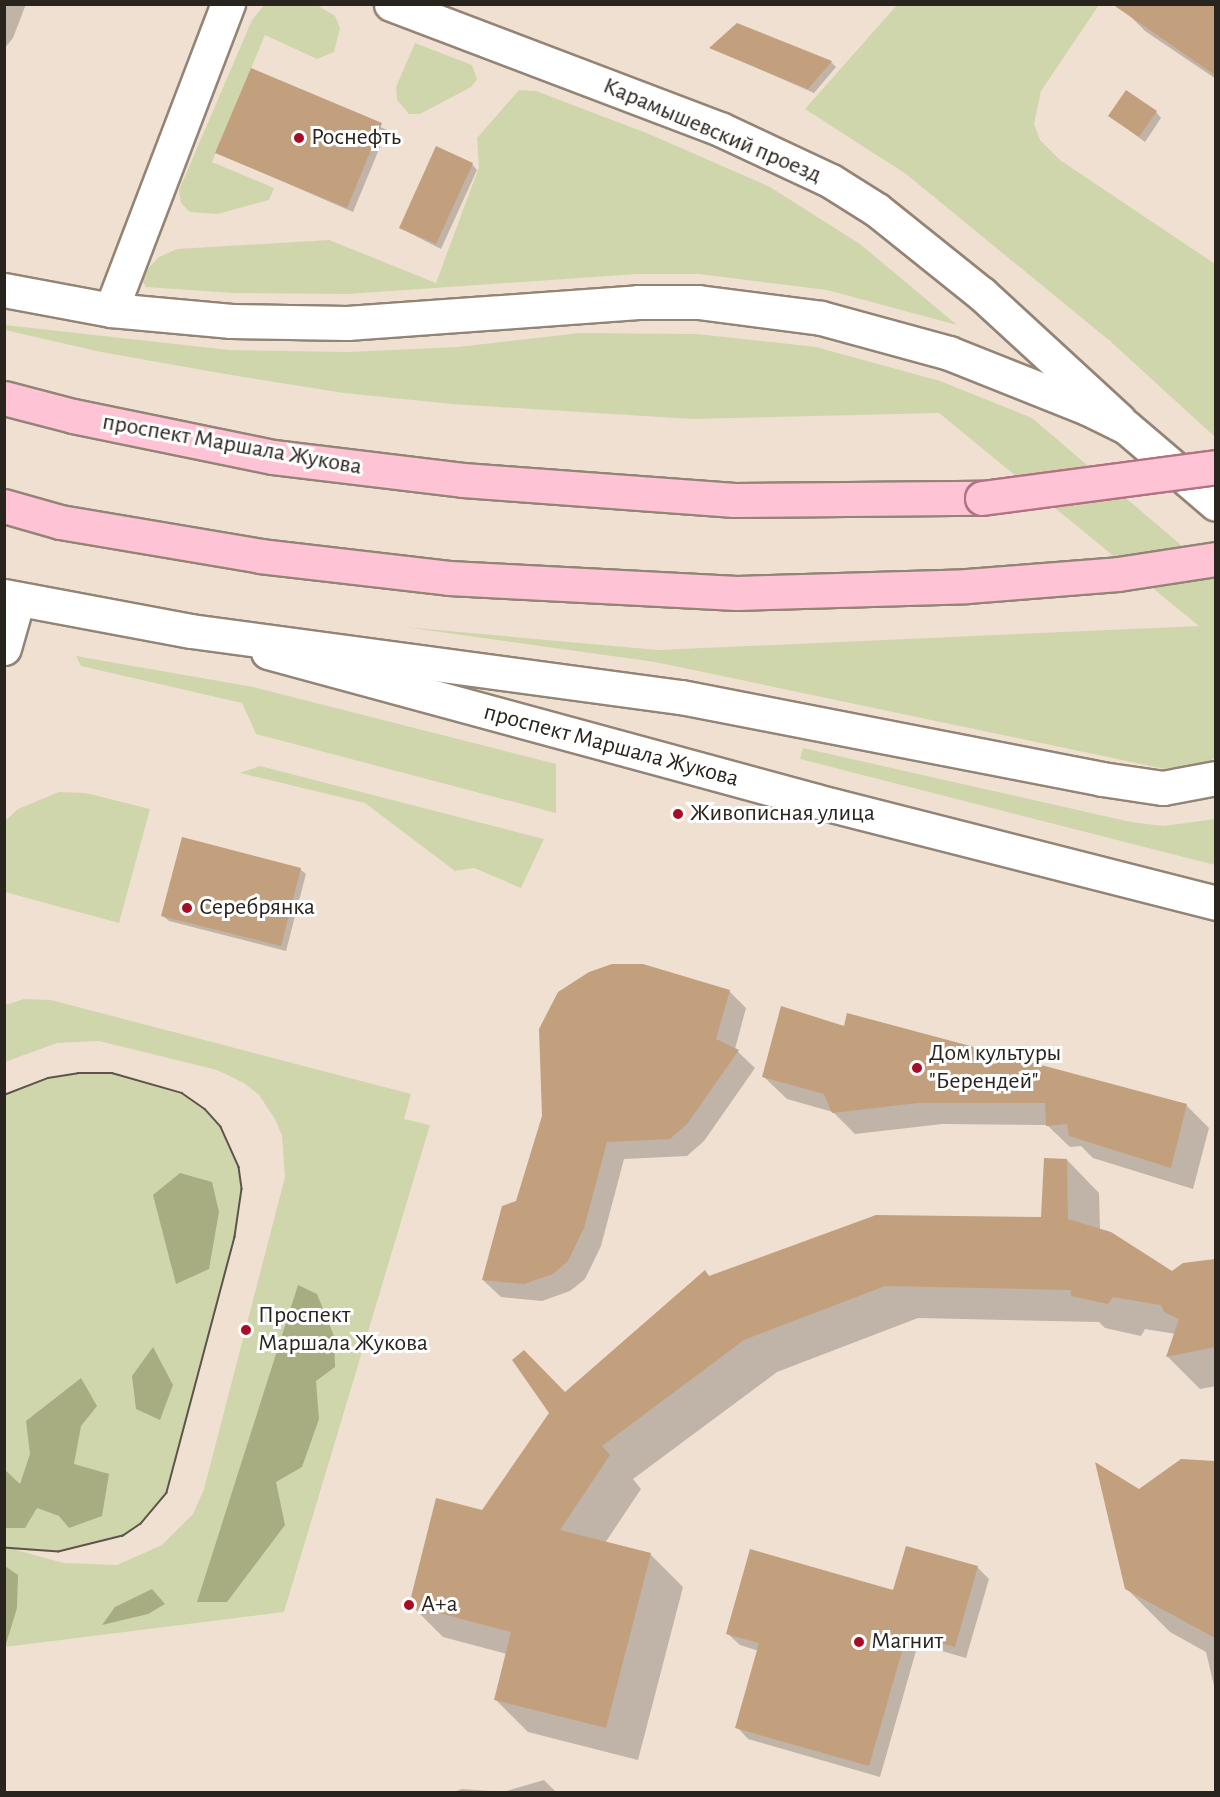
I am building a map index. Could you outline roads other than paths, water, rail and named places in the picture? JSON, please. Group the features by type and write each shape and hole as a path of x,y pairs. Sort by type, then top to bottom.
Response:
{"main road":[{"path":"111,310 228,4"},
{"name":"Карамышевский проезд","path":"391,4 781,154 877,210 982,294 1126,427 1215,504"},
{"path":"4,290 111,310 231,321 347,322 638,302 698,302 759,308 853,326 950,353 1041,387 1126,427"},
{"name":"проспект Маршала Жукова","path":"4,398 73,416 273,457 463,480 734,500 982,498 1215,467"},
{"path":"4,506 60,522 284,559 449,578 737,593 967,586 1118,574 1215,559"},
{"path":"4,648 11,598"},
{"name":"проспект Маршала Жукова","path":"11,598 191,631 665,761 1215,903"},
{"path":"191,631 681,697 1163,788 1215,778"}],"tram line":[{"path":"4,1095 48,1078 78,1073 112,1073 182,1093 205,1109 221,1127 239,1167 242,1189 235,1237 167,1493 141,1524 123,1536 59,1552 4,1548"}],"place":[{"name":"Роснефть","path":"299,138"},
{"name":"Живописная улица","path":"678,814"},
{"name":"Серебрянка","path":"187,908"},
{"name":"Дом культуры \"Берендей\"","path":"917,1068"},
{"name":"Проспект Маршала Жукова","path":"246,1330"},
{"name":"А+а","path":"409,1605"},
{"name":"Магнит","path":"859,1642"}]}
